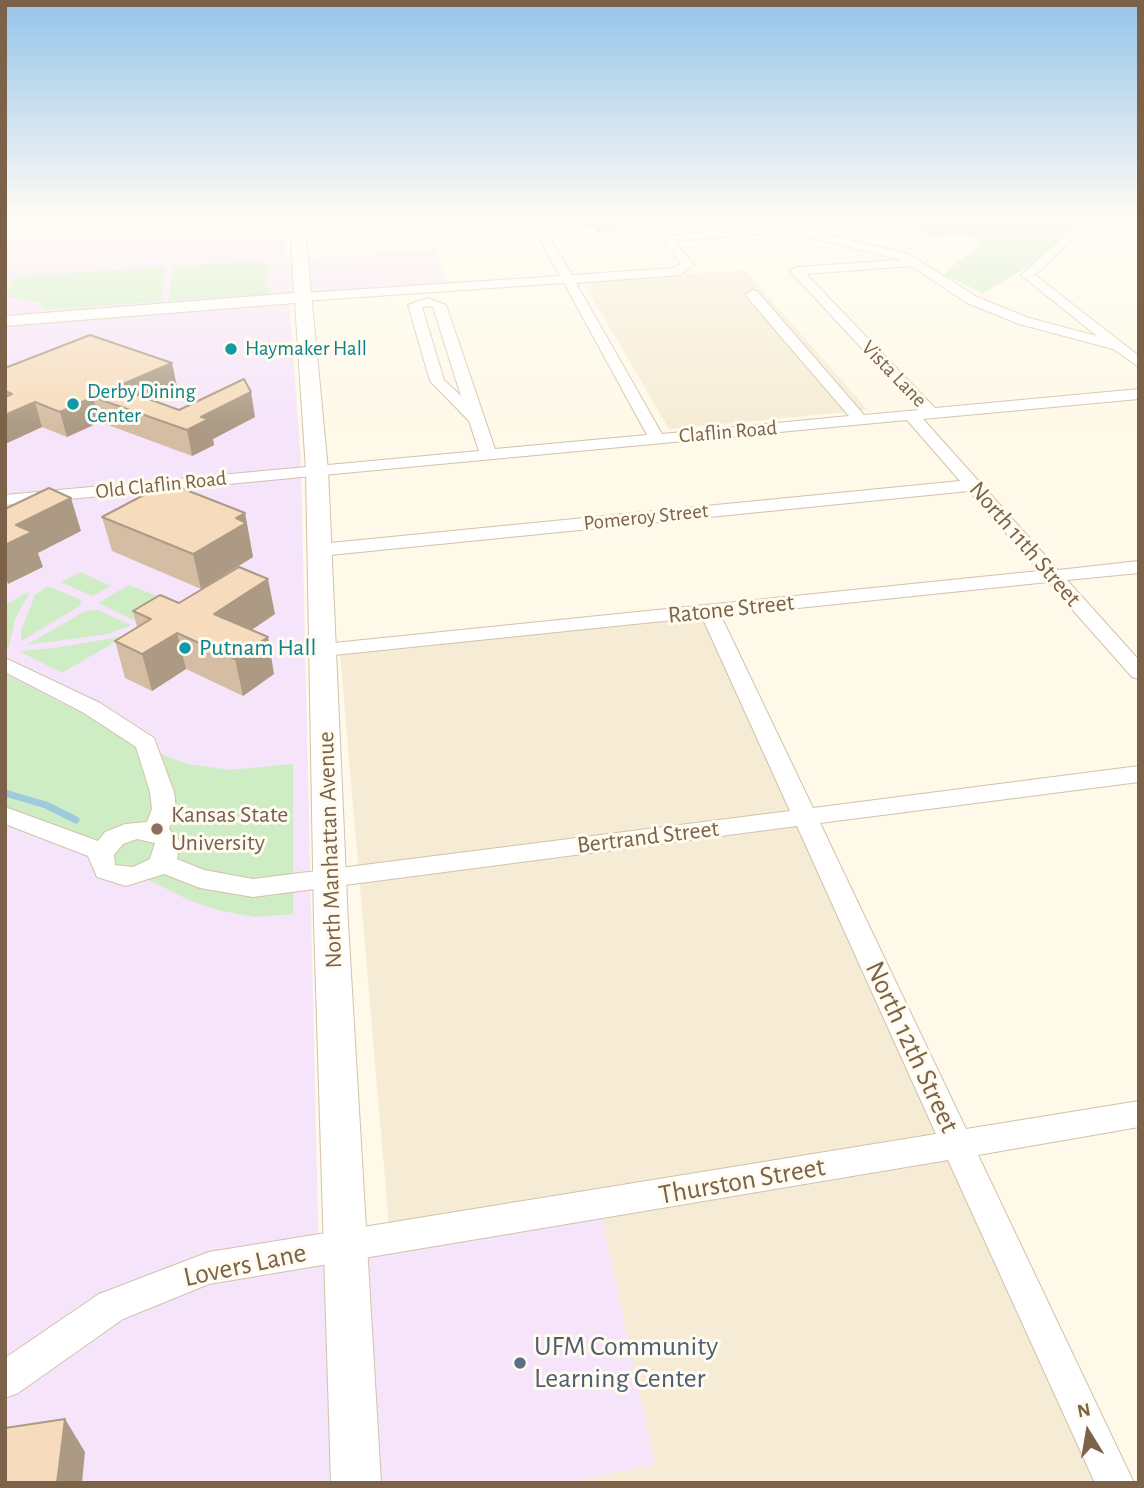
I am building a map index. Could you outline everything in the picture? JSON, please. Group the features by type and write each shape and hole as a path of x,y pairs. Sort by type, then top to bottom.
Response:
{"street":[{"name":"North Manhattan Avenue","path":"303,288 317,470 344,1246 356,1483"},
{"path":"5,321 430,288"},
{"path":"574,288 657,439"},
{"name":"Vista Lane","path":"813,288 931,413"},
{"path":"955,288 972,300 1024,321 1116,346"},
{"path":"1044,288 1139,363"},
{"path":"752,294 860,420"},
{"path":"477,420 437,381 415,305 439,305 477,420 488,454"},
{"name":"Claflin Road","path":"317,470 1139,394"},
{"name":"North 11th Street","path":"911,415 1139,673"},
{"name":"Old Claflin Road","path":"5,500 317,470"},
{"name":"Pomeroy Street","path":"320,550 973,485"},
{"name":"Ratone Street","path":"324,650 1139,567"},
{"name":"North 12th Street","path":"709,611 1115,1483"},
{"path":"5,664 92,708 146,743 162,792 163,809 156,832"},
{"name":"Bertrand Street","path":"161,862 200,879 253,888 1139,774"},
{"path":"5,815 102,852"},
{"path":"145,830 156,832 168,842 169,849 161,862 138,875 115,875 102,866 102,852 124,833 145,830"},
{"name":"Thurston Street","path":"344,1246 1139,1114"},
{"name":"Lovers Lane","path":"5,1380 111,1306 183,1276 209,1268 344,1246"}],"shaded area":[{"name":"Kansas State University","path":"5,288 387,288 289,294 301,464 319,1266 602,1218 655,1465 562,1483 5,1483"},
{"path":"587,288 761,288 868,410 669,429"},
{"path":"704,616 1096,1483 411,1483 340,653"}],"green space":[{"path":"8,288 163,288 161,301 46,310 37,302 5,296"},
{"path":"170,288 269,288 270,291 266,294 169,301"},
{"path":"973,288 991,288 983,293"},
{"path":"80,572 111,586 92,596 61,582"},
{"path":"129,585 175,603 138,622 98,603"},
{"path":"48,586 81,600 80,606 21,641 21,631 35,595"},
{"path":"30,591 15,619 9,647 5,645 5,605"},
{"path":"98,610 131,625 108,634 26,645 85,611"},
{"path":"125,636 62,673 19,651 55,648"},
{"path":"5,674 158,753 188,764 229,770 293,764 293,914 255,917 217,910 191,901 5,808"}],"building":[{"path":"90,335 172,363 116,387 179,410 244,379 251,392 201,417 209,419 187,430 93,397 60,412 35,402 5,415 5,397 12,394 5,391 5,368"},
{"path":"176,486 245,513 236,518 246,523 193,554 102,517 157,488 166,492"},
{"path":"49,488 71,498 16,525 32,532 5,545 5,509"},
{"path":"239,567 268,579 214,614 268,637 235,659 177,633 142,654 115,641 151,619 133,611 160,595 179,603"},
{"path":"65,1419 57,1483 5,1483 5,1428"}],"waterway":[{"path":"5,793 46,805 76,820"}],"place":[{"name":"Haymaker Hall","path":"231,349"},
{"name":"Derby Dining Center","path":"73,404"},
{"name":"Putnam Hall","path":"185,648"},
{"name":"Kansas State University","path":"157,829"},
{"name":"UFM Community Learning Center","path":"520,1363"}]}
